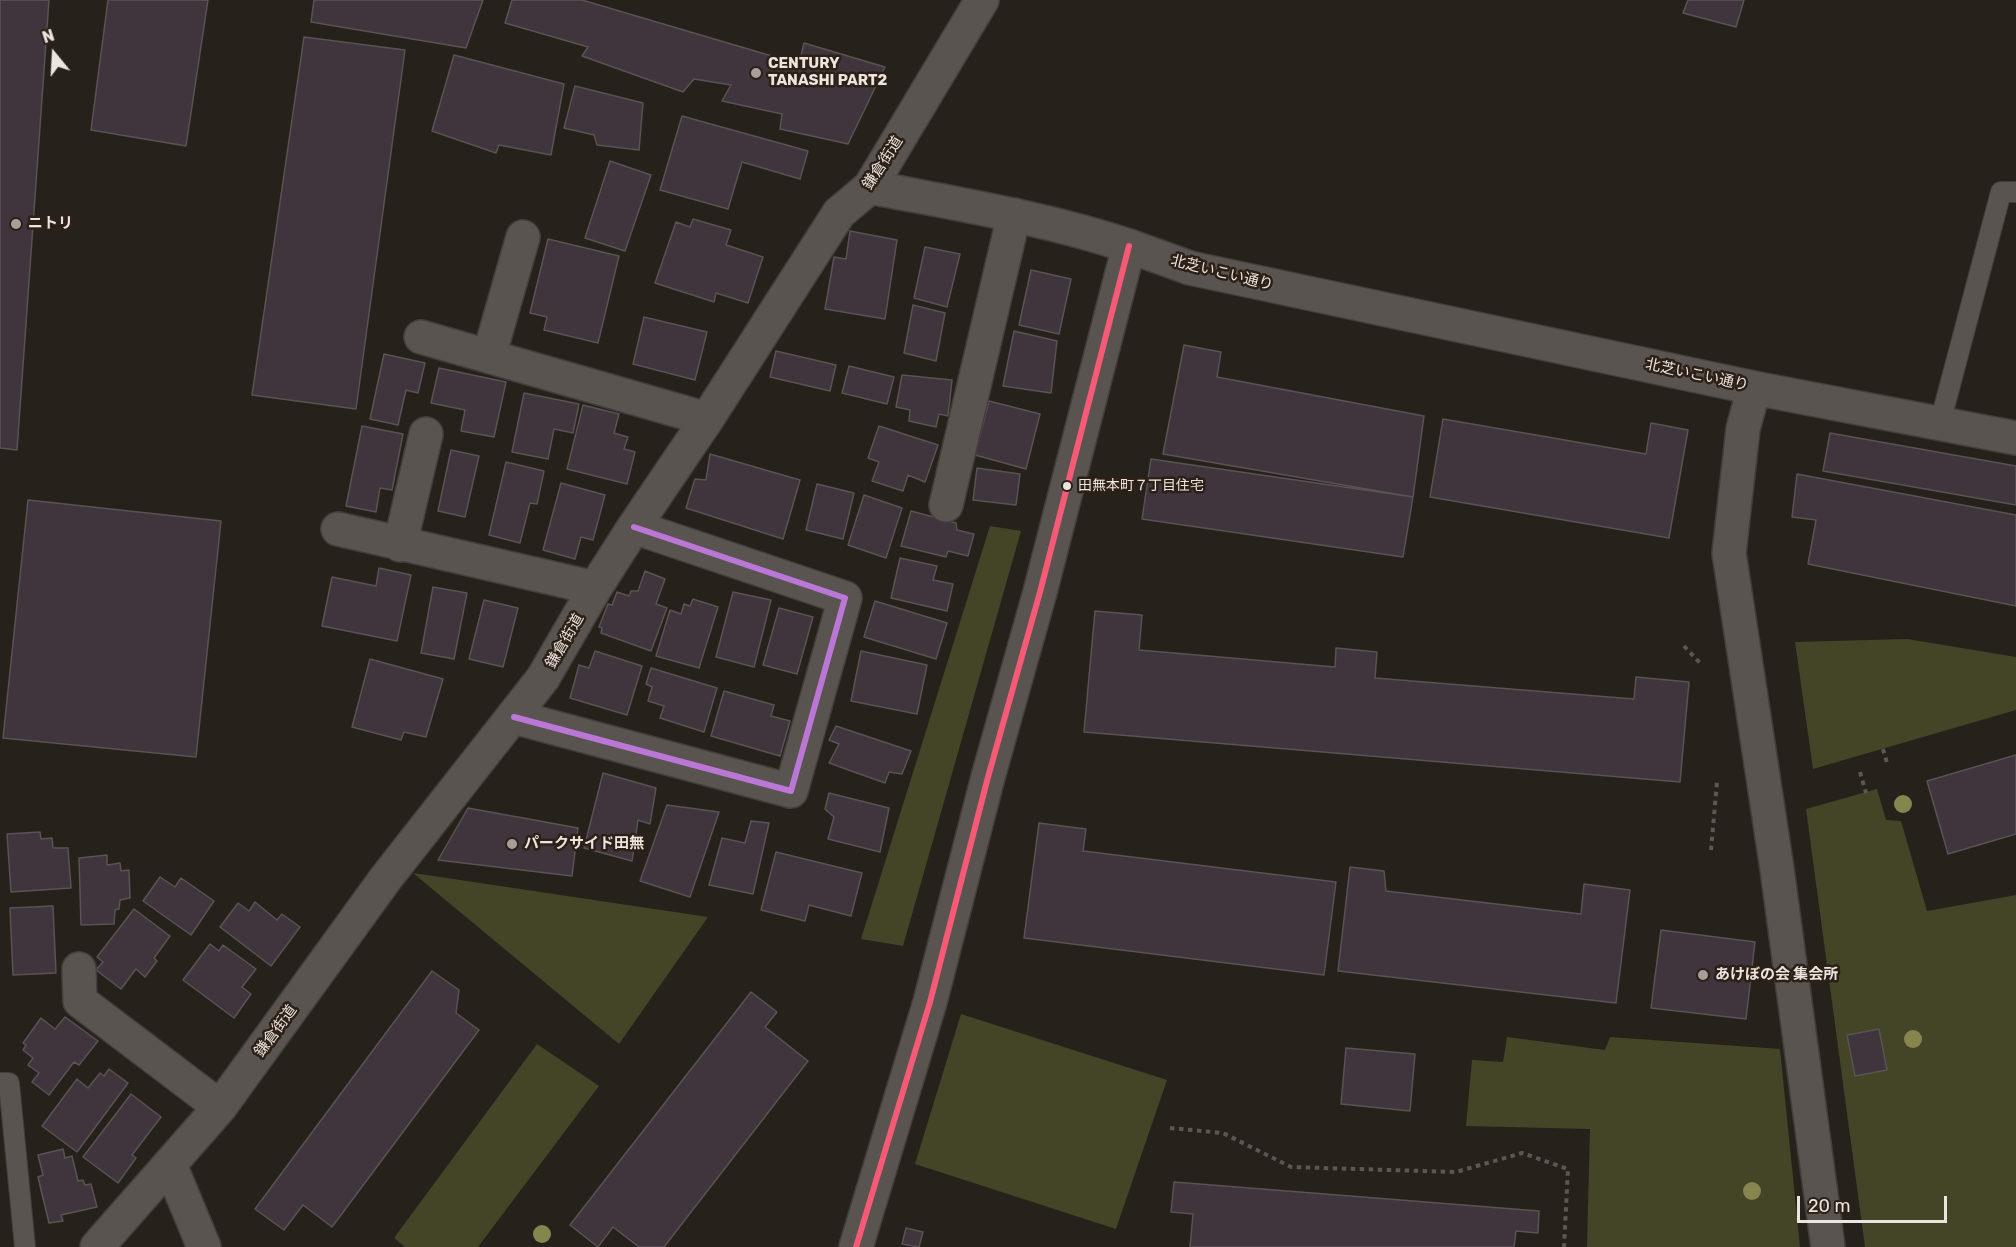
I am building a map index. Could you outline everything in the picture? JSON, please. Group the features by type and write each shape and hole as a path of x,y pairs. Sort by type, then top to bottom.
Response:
{"street":[{"name":"鎌倉街道","path":"97,1247 220,1107 387,878 543,678 634,526 707,419 839,213 870,187 982,0"},
{"name":"北芝いこい通り","path":"870,187 1014,215 1091,233 1190,268 1754,387 2016,438"},
{"path":"946,505 1014,215"},
{"path":"489,356 523,237"},
{"path":"855,1247 932,992 988,777 1046,569 1129,246"},
{"path":"421,337 707,419"},
{"path":"1754,387 1743,429 1729,553 1777,869 1828,1247"},
{"path":"400,545 426,434"},
{"path":"514,717 791,791 845,598 634,526"},
{"path":"338,529 595,588"},
{"path":"79,969 80,1001 220,1107"},
{"path":"170,1166 204,1247"}],"lane":[{"path":"1940,423 2001,192 2016,192"},
{"path":"0,1083 9,1083 25,1247"}],"path":[{"path":"1883,749 1887,763"},
{"path":"1860,772 1866,793"},
{"path":"1170,1128 1223,1133 1291,1167 1456,1172 1522,1153 1568,1169 1564,1247"}],"shaded area":[{"path":"990,526 1021,531 903,946 861,939"},
{"path":"1907,639 2016,657 2016,710 1813,769 1795,642"},
{"path":"1877,789 1886,820 1901,821 1927,911 2016,895 2016,1247 1865,1247 1806,809"},
{"path":"413,873 708,917 619,1044"},
{"path":"961,1014 1167,1080 1116,1229 915,1164"},
{"path":"1507,1037 1605,1050 1610,1037 1780,1049 1800,1247 1587,1247 1590,1129 1466,1126 1472,1060 1503,1062"},
{"path":"537,1044 599,1086 478,1247 405,1247 394,1238"}],"building":[{"name":"ニトリ","path":"0,0 49,0 17,450 0,448"},
{"path":"108,0 208,0 186,146 91,130"},
{"path":"314,0 483,0 466,48 311,22"},
{"name":"CENTURY TANASHI PART2","path":"512,0 582,0 799,64 804,43 885,67 848,144 780,129 782,114 722,101 731,85 694,79 683,92 582,56 588,47 505,23"},
{"path":"1688,0 1744,0 1736,27 1683,13"},
{"path":"304,37 405,50 356,409 252,395"},
{"path":"454,55 564,84 551,155 499,145 496,153 432,131"},
{"path":"575,86 643,103 639,150 597,145 594,135 564,128"},
{"path":"682,116 808,151 800,179 742,162 728,209 660,190"},
{"path":"610,161 651,175 625,251 585,238"},
{"path":"693,219 731,230 726,245 763,257 748,303 716,293 714,302 655,283 676,222 690,227"},
{"path":"850,231 897,240 885,319 825,309 834,257 846,259"},
{"path":"548,239 619,256 598,343 544,330 547,317 530,313"},
{"path":"925,247 960,254 947,307 914,298"},
{"path":"1031,270 1071,279 1059,334 1019,325"},
{"path":"913,305 945,313 936,361 904,353"},
{"path":"644,317 707,332 695,380 633,364"},
{"path":"1014,331 1057,341 1051,393 1003,386"},
{"path":"1184,345 1221,352 1217,377 1424,416 1413,497 1163,454"},
{"path":"776,351 836,365 830,391 770,377"},
{"path":"384,354 425,363 418,393 406,390 398,425 370,419"},
{"path":"849,366 894,377 887,404 842,393"},
{"path":"439,368 506,382 494,437 461,431 465,410 431,403"},
{"path":"902,375 952,380 948,416 939,414 936,427 909,421 910,410 896,407"},
{"path":"524,393 579,404 573,433 554,429 548,459 512,452"},
{"path":"989,401 1040,414 1026,469 975,455"},
{"path":"583,405 619,414 614,433 628,437 624,449 635,452 627,484 567,469"},
{"path":"1443,419 1646,454 1651,423 1688,430 1669,538 1430,497"},
{"path":"362,426 403,434 392,490 380,488 376,512 346,506"},
{"path":"879,426 938,445 925,482 908,475 903,491 872,481 879,462 868,458"},
{"path":"1830,433 2016,466 2016,505 1823,471"},
{"path":"451,450 479,456 465,517 438,511"},
{"path":"710,454 800,480 783,539 686,508 695,479 706,480"},
{"path":"1151,459 1413,497 1403,557 1142,519"},
{"path":"506,462 544,471 537,504 530,503 520,543 489,535"},
{"path":"977,468 1020,474 1016,505 973,500"},
{"path":"1797,474 2016,515 2016,606 1808,564 1816,520 1792,517"},
{"path":"561,483 605,495 593,540 581,537 575,559 543,550"},
{"path":"817,484 854,493 843,539 806,530"},
{"path":"864,495 902,508 886,558 848,545"},
{"path":"28,500 221,521 196,757 3,738"},
{"path":"911,511 956,523 957,530 974,534 968,556 948,551 946,557 901,546"},
{"path":"900,558 937,566 933,580 953,584 947,611 891,598"},
{"path":"379,568 411,575 397,641 322,626 332,577 376,586"},
{"path":"645,571 665,579 656,604 667,608 651,651 601,633 602,628 599,627 608,604 612,605 617,592 629,596 631,591 638,591"},
{"path":"433,587 467,593 454,659 421,653"},
{"path":"733,592 771,600 754,667 716,657"},
{"path":"693,599 718,607 699,668 656,656 670,610 681,614 684,604 690,606"},
{"path":"484,600 518,608 503,667 469,659"},
{"path":"875,601 947,623 936,659 864,637"},
{"path":"779,608 813,617 797,674 763,665"},
{"path":"1095,611 1142,615 1139,650 1335,667 1336,648 1377,652 1375,678 1634,699 1636,677 1689,682 1680,782 1084,732"},
{"path":"595,651 642,666 627,715 570,698 579,665 589,668"},
{"path":"861,651 927,665 917,714 851,701"},
{"path":"370,659 443,679 426,737 404,732 401,740 352,727"},
{"path":"651,668 717,688 704,732 660,718 664,706 648,701 652,687 646,684"},
{"path":"724,691 774,705 771,716 790,721 780,756 711,736"},
{"path":"836,726 911,751 902,774 889,772 885,783 829,763 839,744 829,740"},
{"path":"2016,755 2016,834 1948,854 1927,781"},
{"path":"603,773 656,788 650,824 638,820 632,861 584,848"},
{"path":"829,793 889,808 880,852 828,839 834,817 825,809"},
{"path":"667,805 719,812 690,897 640,881"},
{"name":"パークサイド田無","path":"468,808 578,828 572,876 438,860"},
{"path":"751,821 769,823 753,894 709,885 722,838 745,843"},
{"path":"1039,823 1086,829 1083,851 1336,882 1324,975 1024,938"},
{"path":"40,832 41,839 52,838 53,848 68,848 71,888 11,892 7,834"},
{"path":"776,852 862,873 851,916 809,905 805,921 761,910"},
{"path":"107,855 107,865 120,863 121,871 129,870 130,898 120,900 119,909 115,910 114,924 81,925 79,858"},
{"path":"1350,867 1384,871 1386,891 1581,914 1584,884 1630,890 1616,1003 1338,971"},
{"path":"160,877 175,887 181,878 214,901 191,935 143,901"},
{"path":"255,902 277,920 282,914 300,927 271,966 220,927 238,903 249,911"},
{"path":"53,906 56,973 13,975 10,908"},
{"path":"134,909 170,936 154,958 157,961 145,977 136,969 121,989 96,970 103,962 97,957"},
{"name":"あけぼの会 集会所","path":"1661,930 1755,942 1746,1019 1651,1008"},
{"path":"210,944 219,951 223,945 256,969 242,987 251,994 234,1018 183,980"},
{"path":"432,971 459,990 456,1013 479,1030 332,1227 303,1205 284,1230 255,1209"},
{"path":"751,992 777,1012 765,1027 808,1061 664,1247 639,1247 613,1227 598,1247 570,1225"},
{"path":"65,1017 98,1041 79,1065 74,1062 49,1095 32,1082 39,1073 28,1065 33,1058 23,1050 26,1045 23,1043 41,1018 55,1029"},
{"path":"1879,1029 1887,1070 1855,1076 1847,1035"},
{"path":"1346,1048 1415,1054 1410,1111 1341,1104"},
{"path":"109,1069 128,1083 77,1152 42,1126 77,1079 88,1088 100,1073 104,1076"},
{"path":"131,1094 161,1117 132,1155 136,1158 118,1183 83,1157"},
{"path":"63,1149 65,1158 72,1156 78,1181 83,1180 85,1185 91,1184 97,1207 61,1215 63,1221 49,1223 38,1177 43,1175 38,1155"},
{"path":"1174,1182 1539,1211 1538,1233 1516,1231 1514,1247 1190,1247 1193,1214 1171,1212"},
{"path":"906,1228 923,1232 919,1247 902,1244"}],"transit line":[{"path":"856,1247 930,1002 988,777 1040,592 1129,246"},
{"path":"514,717 791,791 845,598 634,527"}],"place":[{"name":"CENTURY TANASHI PART2","path":"756,73"},
{"name":"ニトリ","path":"16,224"},
{"name":"田無本町７丁目住宅","path":"1067,486"},
{"name":"パークサイド田無","path":"512,844"},
{"name":"あけぼの会 集会所","path":"1703,975"}]}
